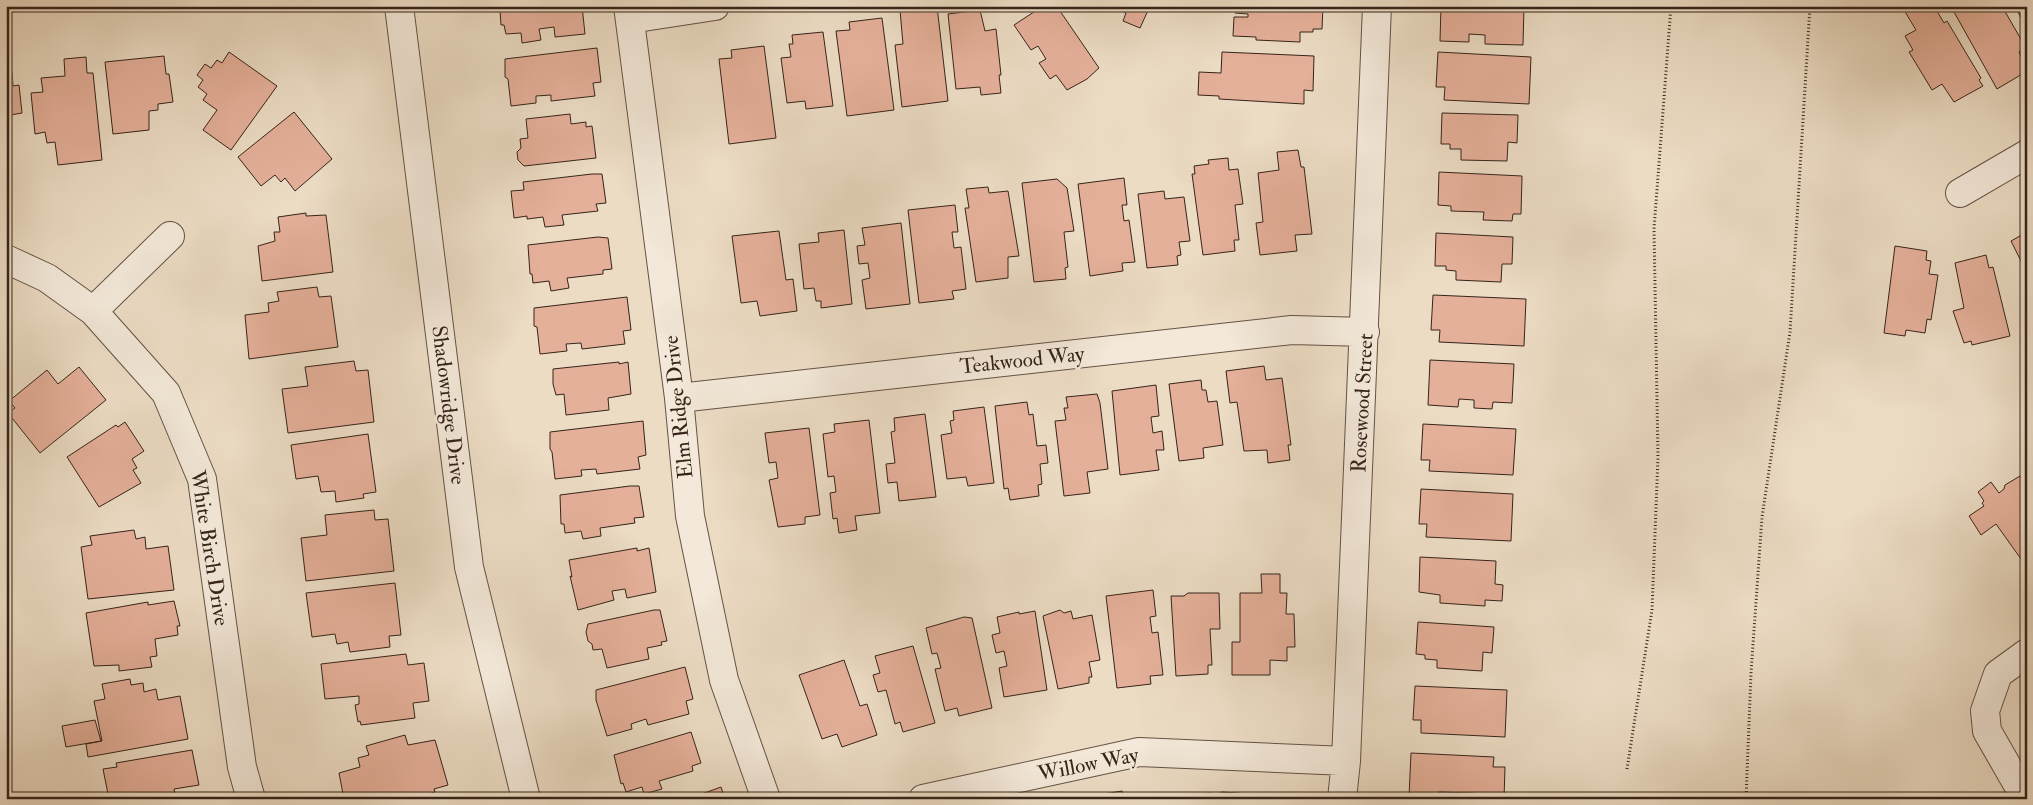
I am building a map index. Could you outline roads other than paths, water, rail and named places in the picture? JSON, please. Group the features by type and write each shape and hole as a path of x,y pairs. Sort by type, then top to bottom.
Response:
{"street":[{"name":"Shadowridge Drive","path":"399,6 469,567 526,799"},
{"path":"629,12 715,6"},
{"name":"Rosewood Street","path":"1342,799 1346,760 1365,332 1377,6"},
{"name":"Elm Ridge Drive","path":"629,12 679,398 690,516 724,680 766,799"},
{"path":"1960,193 2027,154"},
{"path":"92,311 170,236"},
{"name":"White Birch Drive","path":"6,259 47,278 92,311 166,393 202,478 242,767 251,799"},
{"name":"Teakwood Way","path":"679,398 1292,330 1365,332"},
{"path":"2026,799 1988,731 1985,711 1998,674 2027,653"},
{"name":"Willow Way","path":"923,799 1139,752 1346,760"}]}
